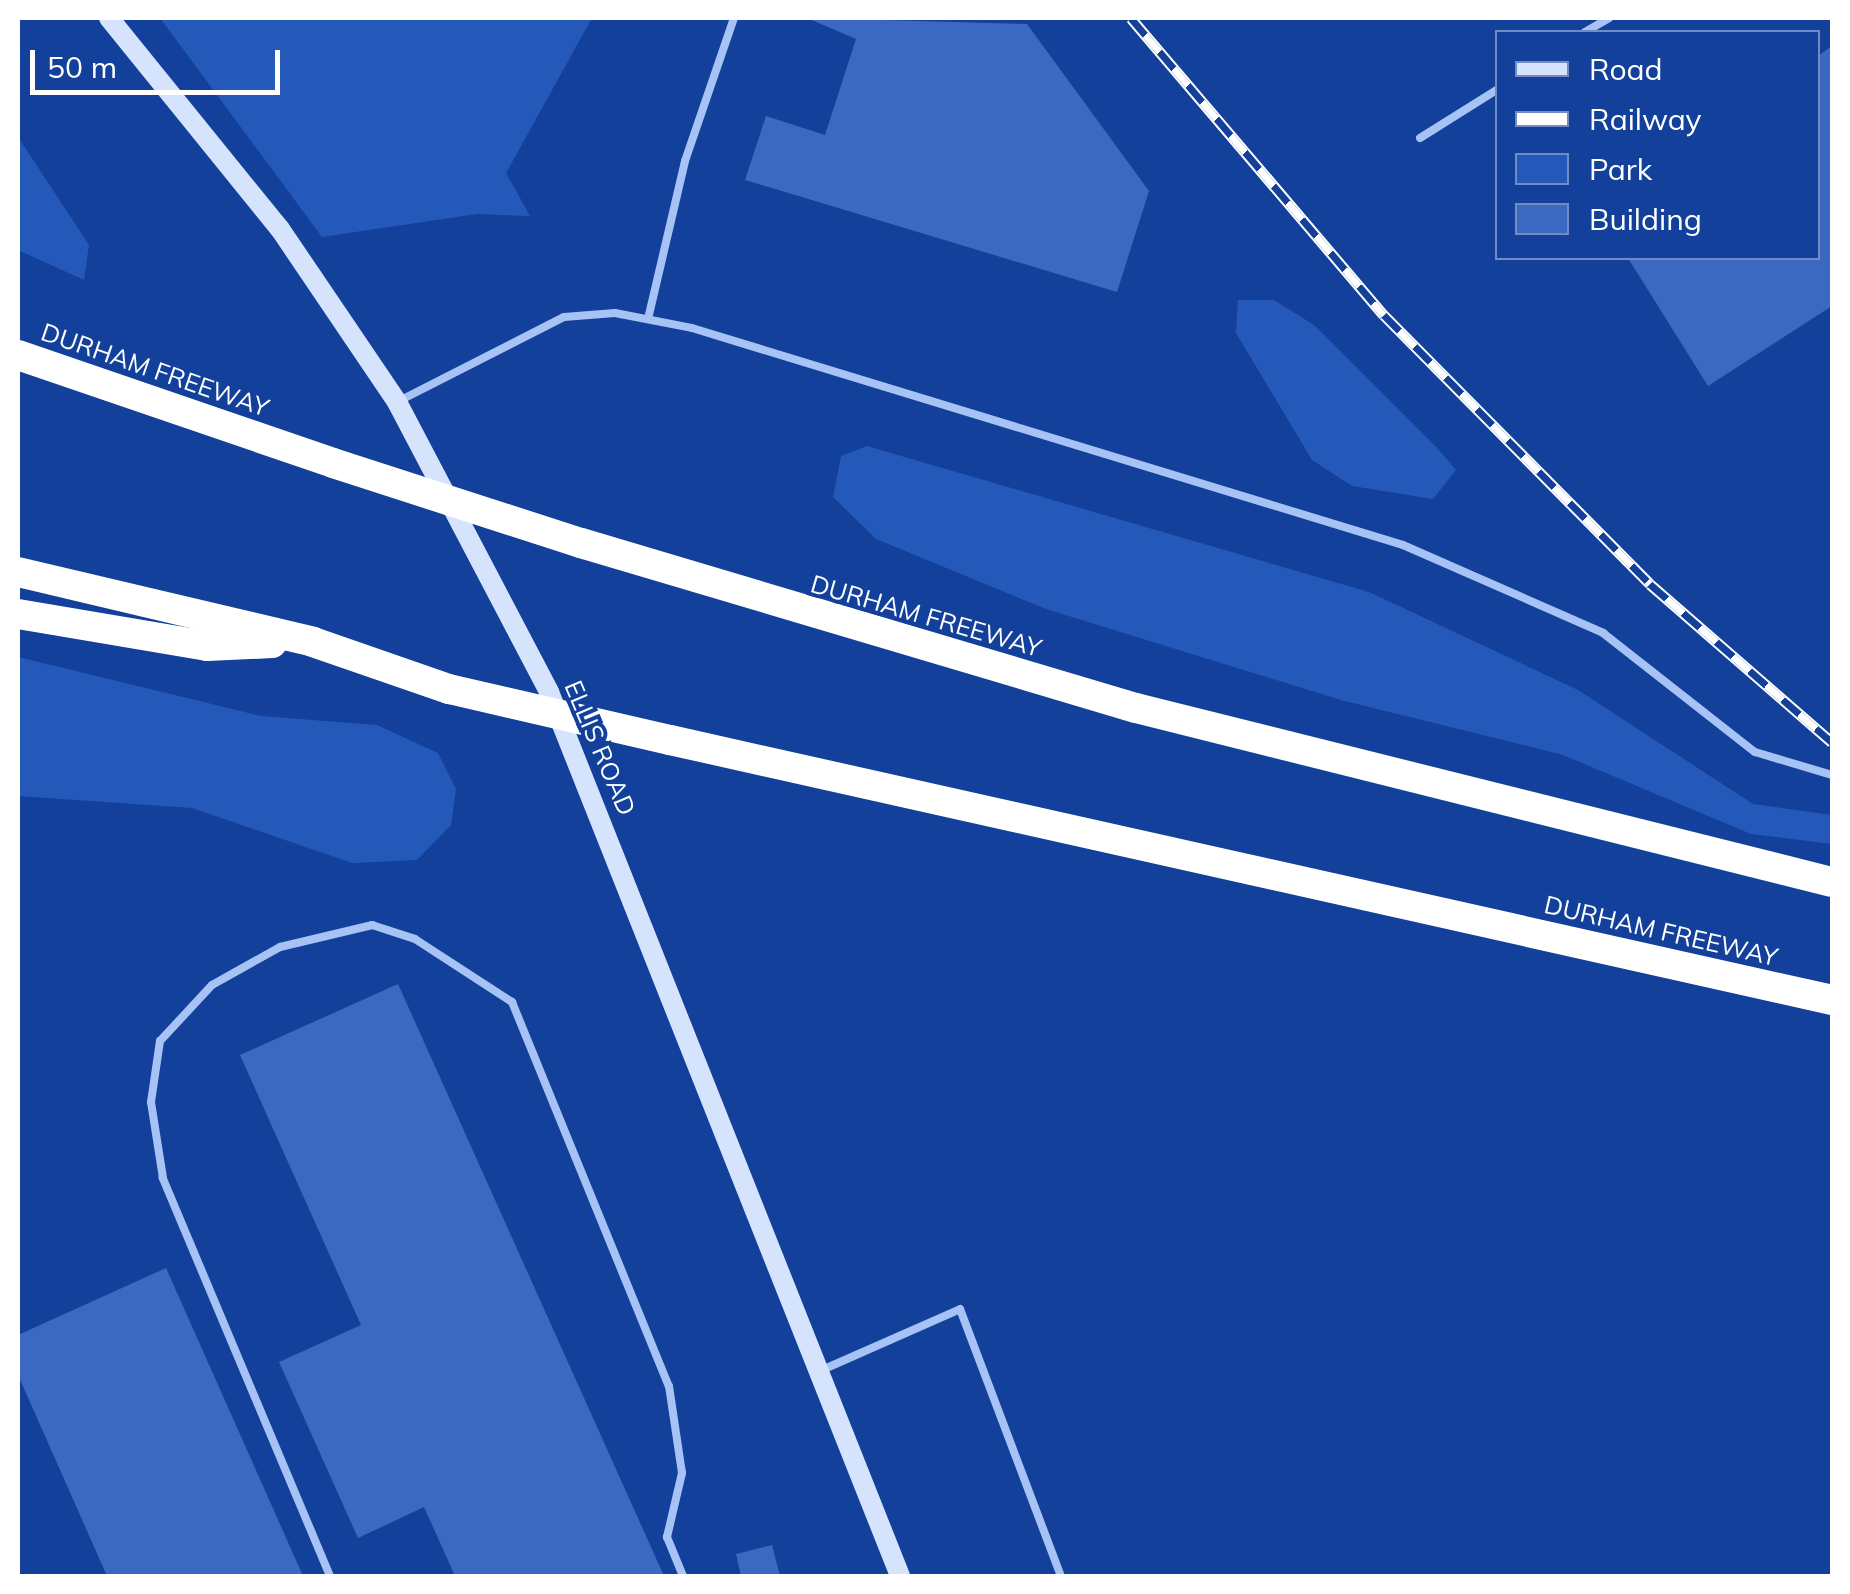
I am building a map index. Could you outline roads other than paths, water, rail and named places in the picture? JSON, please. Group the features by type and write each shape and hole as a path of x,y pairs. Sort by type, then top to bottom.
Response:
{"highway":[{"path":"18,336 230,428"},
{"name":"DURHAM FREEWAY","path":"18,355 581,543 1136,708 1832,882"},
{"name":"DURHAM FREEWAY","path":"18,572 313,642 448,689 1832,1000"},
{"path":"18,614 207,646 313,642"}],"main road":[{"name":"ELLIS ROAD","path":"109,18 280,229 398,402 598,802 900,1576"}],"lane":[{"path":"648,320 686,161 734,18"},
{"path":"1420,138 1495,91"},
{"path":"398,402 526,330 615,312 648,320 1403,545 1603,632 1755,752 1832,775"},
{"path":"330,1576 164,1178 151,1102 160,1041 212,984 280,947 372,925 416,939 512,1002 670,1386 682,1474 667,1537 682,1576"},
{"path":"818,1372 960,1308 1060,1576"}],"railway":[{"path":"1131,18 1384,315 1650,584 1832,742"}]}
